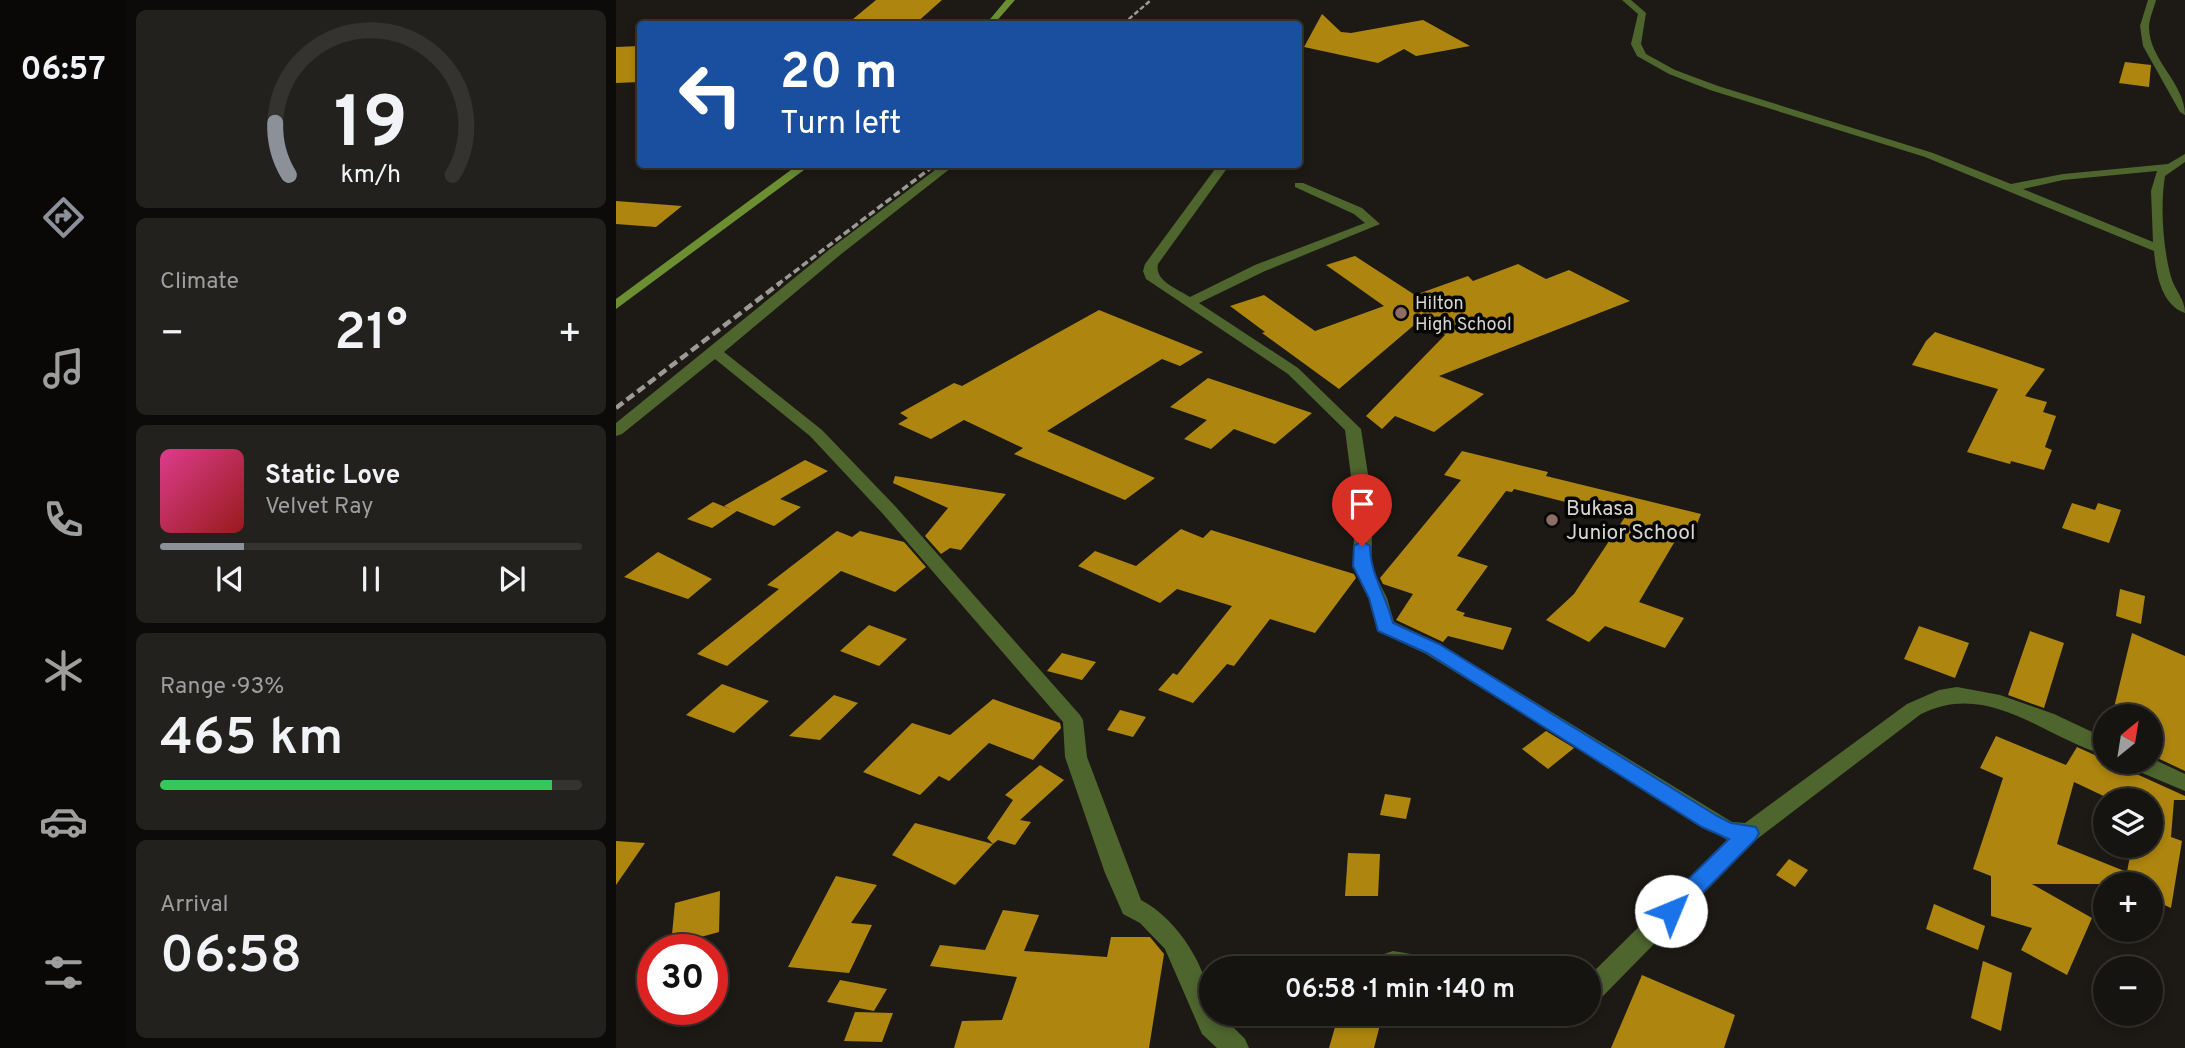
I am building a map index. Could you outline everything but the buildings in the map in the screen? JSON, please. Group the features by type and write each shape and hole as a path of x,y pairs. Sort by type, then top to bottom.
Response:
{"main road":[{"path":"993,21 1011,0"},
{"path":"616,305 802,168"}],"street":[{"path":"1626,0 1636,5 1642,13 1636,44 1642,56 1672,72 1714,88 1929,155 2160,249"},
{"path":"2152,0 2144,26 2148,46 2185,112"},
{"path":"2185,157 2160,175 2157,191 2162,271 2168,287 2185,309"},
{"path":"2010,188 2063,177 2169,167"},
{"path":"616,431 835,252 946,168"},
{"path":"1221,168 1152,264 1150,271 1153,279 1293,371 1353,429 1364,508 1362,566 1378,598 1385,626 1433,649 1710,821 1728,831 1749,833"},
{"path":"1189,303 1260,268 1374,224 1358,211 1298,185"},
{"path":"715,352 816,433 889,510 1073,720 1076,757 1117,873 1132,907 1149,916 1174,942 1211,1025 1236,1048"},
{"path":"1601,981 1749,833 1914,709 1941,697 1966,696 2011,705 2093,742"},
{"path":"2163,773 2185,783"}],"railway":[{"path":"1126,21 1151,0"},
{"path":"777,285 931,168"},
{"path":"616,408 780,283"}],"place":[{"name":"Hilton High School","path":"1401,313"},
{"name":"Bukasa Junior School","path":"1552,520"}],"route":[{"path":"1362,546 1362,566 1378,598 1385,626 1433,649 1710,821 1728,831 1749,833 1671,911"}]}
